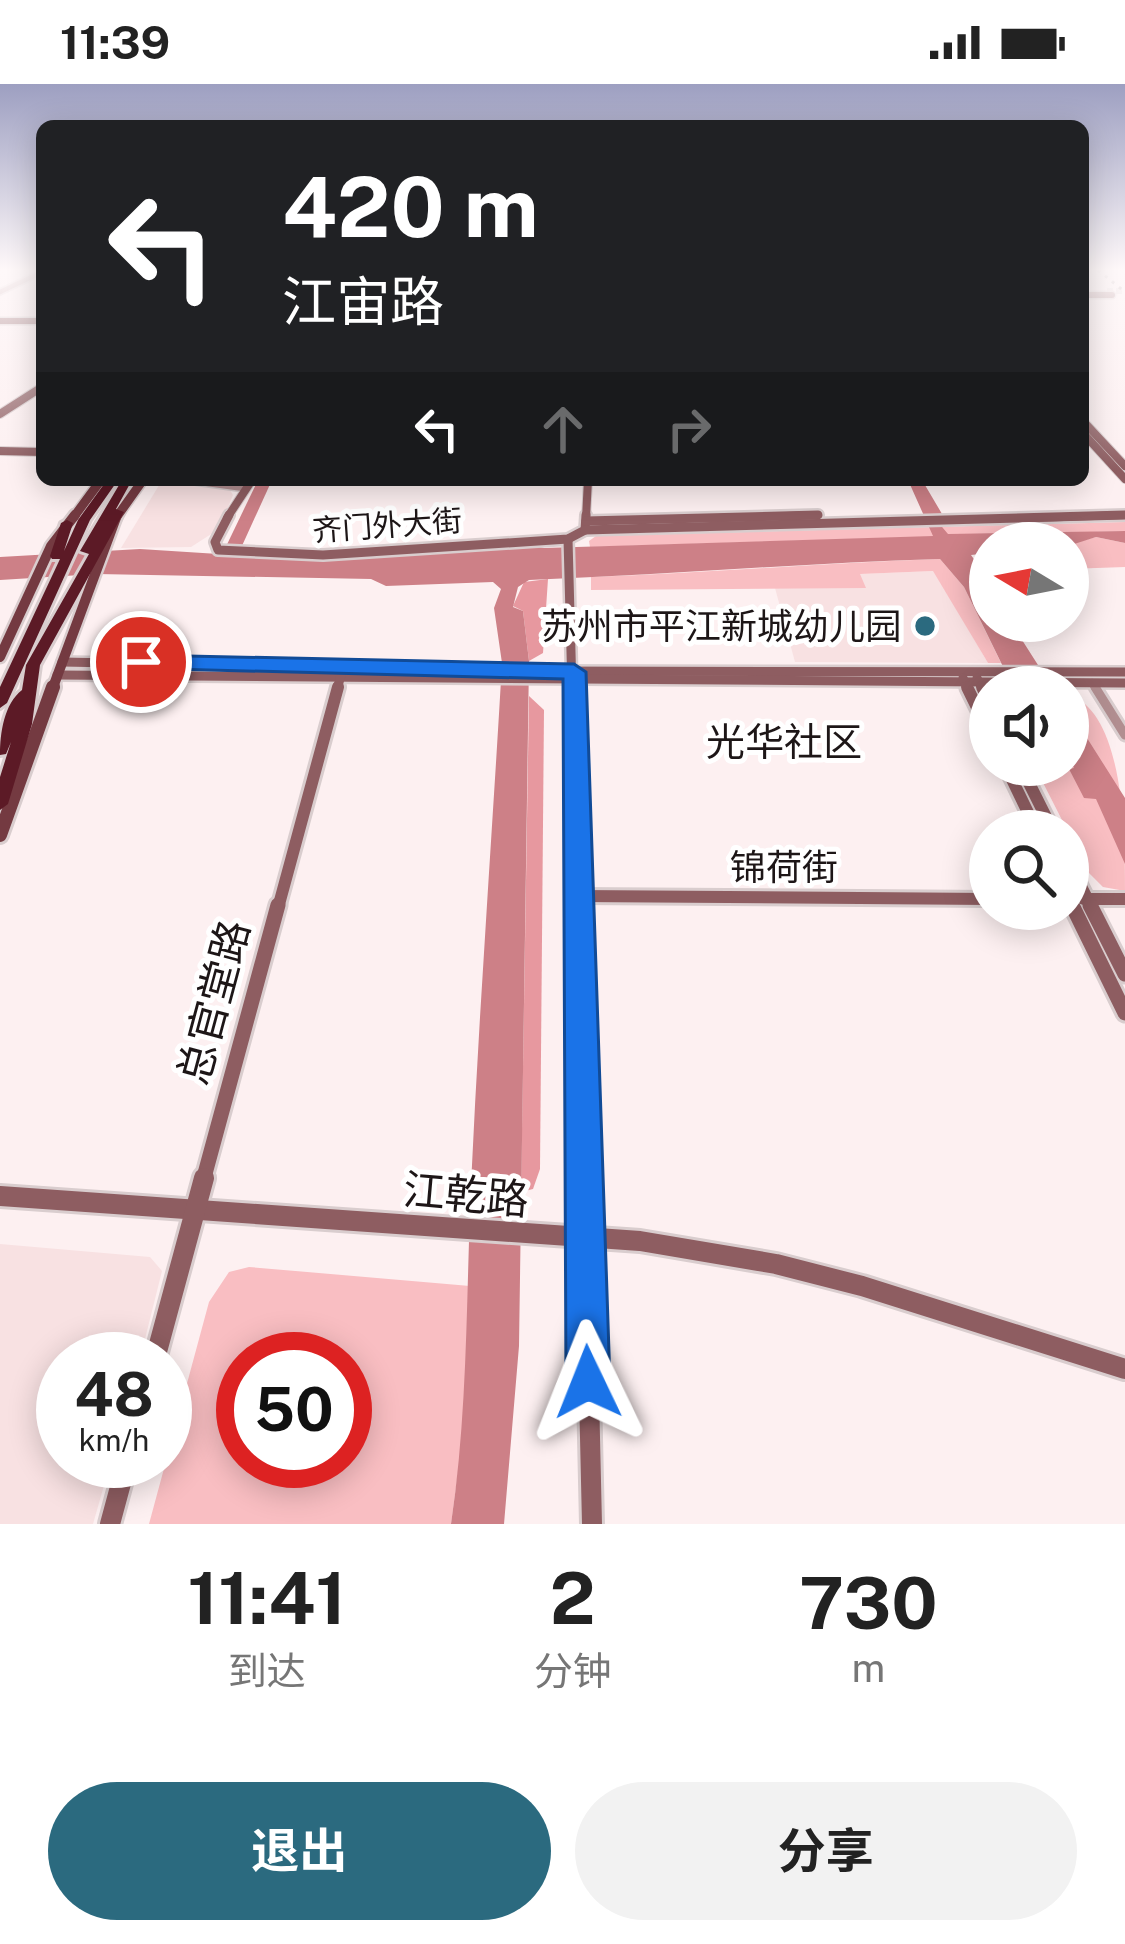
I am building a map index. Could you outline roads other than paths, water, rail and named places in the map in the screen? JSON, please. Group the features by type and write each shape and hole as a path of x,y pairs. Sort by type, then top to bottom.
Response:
{"highway":[{"path":"0,692 84,520 109,486"},
{"path":"0,750 103,515 123,486"},
{"path":"0,804 24,724 34,665 118,512"},
{"path":"0,703 67,523"}],"main road":[{"path":"0,657 51,546 96,486"},
{"path":"0,835 104,547 118,512 138,486"}],"street":[{"path":"0,414 36,391"},
{"path":"1089,427 1125,466"},
{"path":"1089,439 1125,478"},
{"path":"0,451 36,452"},
{"path":"228,486 244,486"},
{"path":"588,486 585,525 568,542 575,677 592,1524"},
{"name":"齐门外大街","path":"242,488 216,546 323,555 568,542"},
{"path":"585,525 1125,512"},
{"path":"59,669 575,677 969,676"},
{"name":"总官堂路","path":"162,1332 342,671"},
{"path":"1089,674 1125,672"},
{"path":"1089,683 1125,683"},
{"path":"1092,683 1125,735"},
{"name":"锦荷街","path":"578,896 969,898"},
{"path":"1089,899 1124,899"},
{"path":"1089,903 1125,974"},
{"path":"1084,930 1125,1013"},
{"name":"江乾路","path":"0,1196 640,1241 776,1264 1125,1369"},
{"path":"110,1524 120,1488"}],"waterway":[{"path":"228,559 262,486"}],"place":[{"name":"苏州市平江新城幼儿园","path":"925,626"}],"district":[{"name":"光华社区","path":"784,742"}]}
